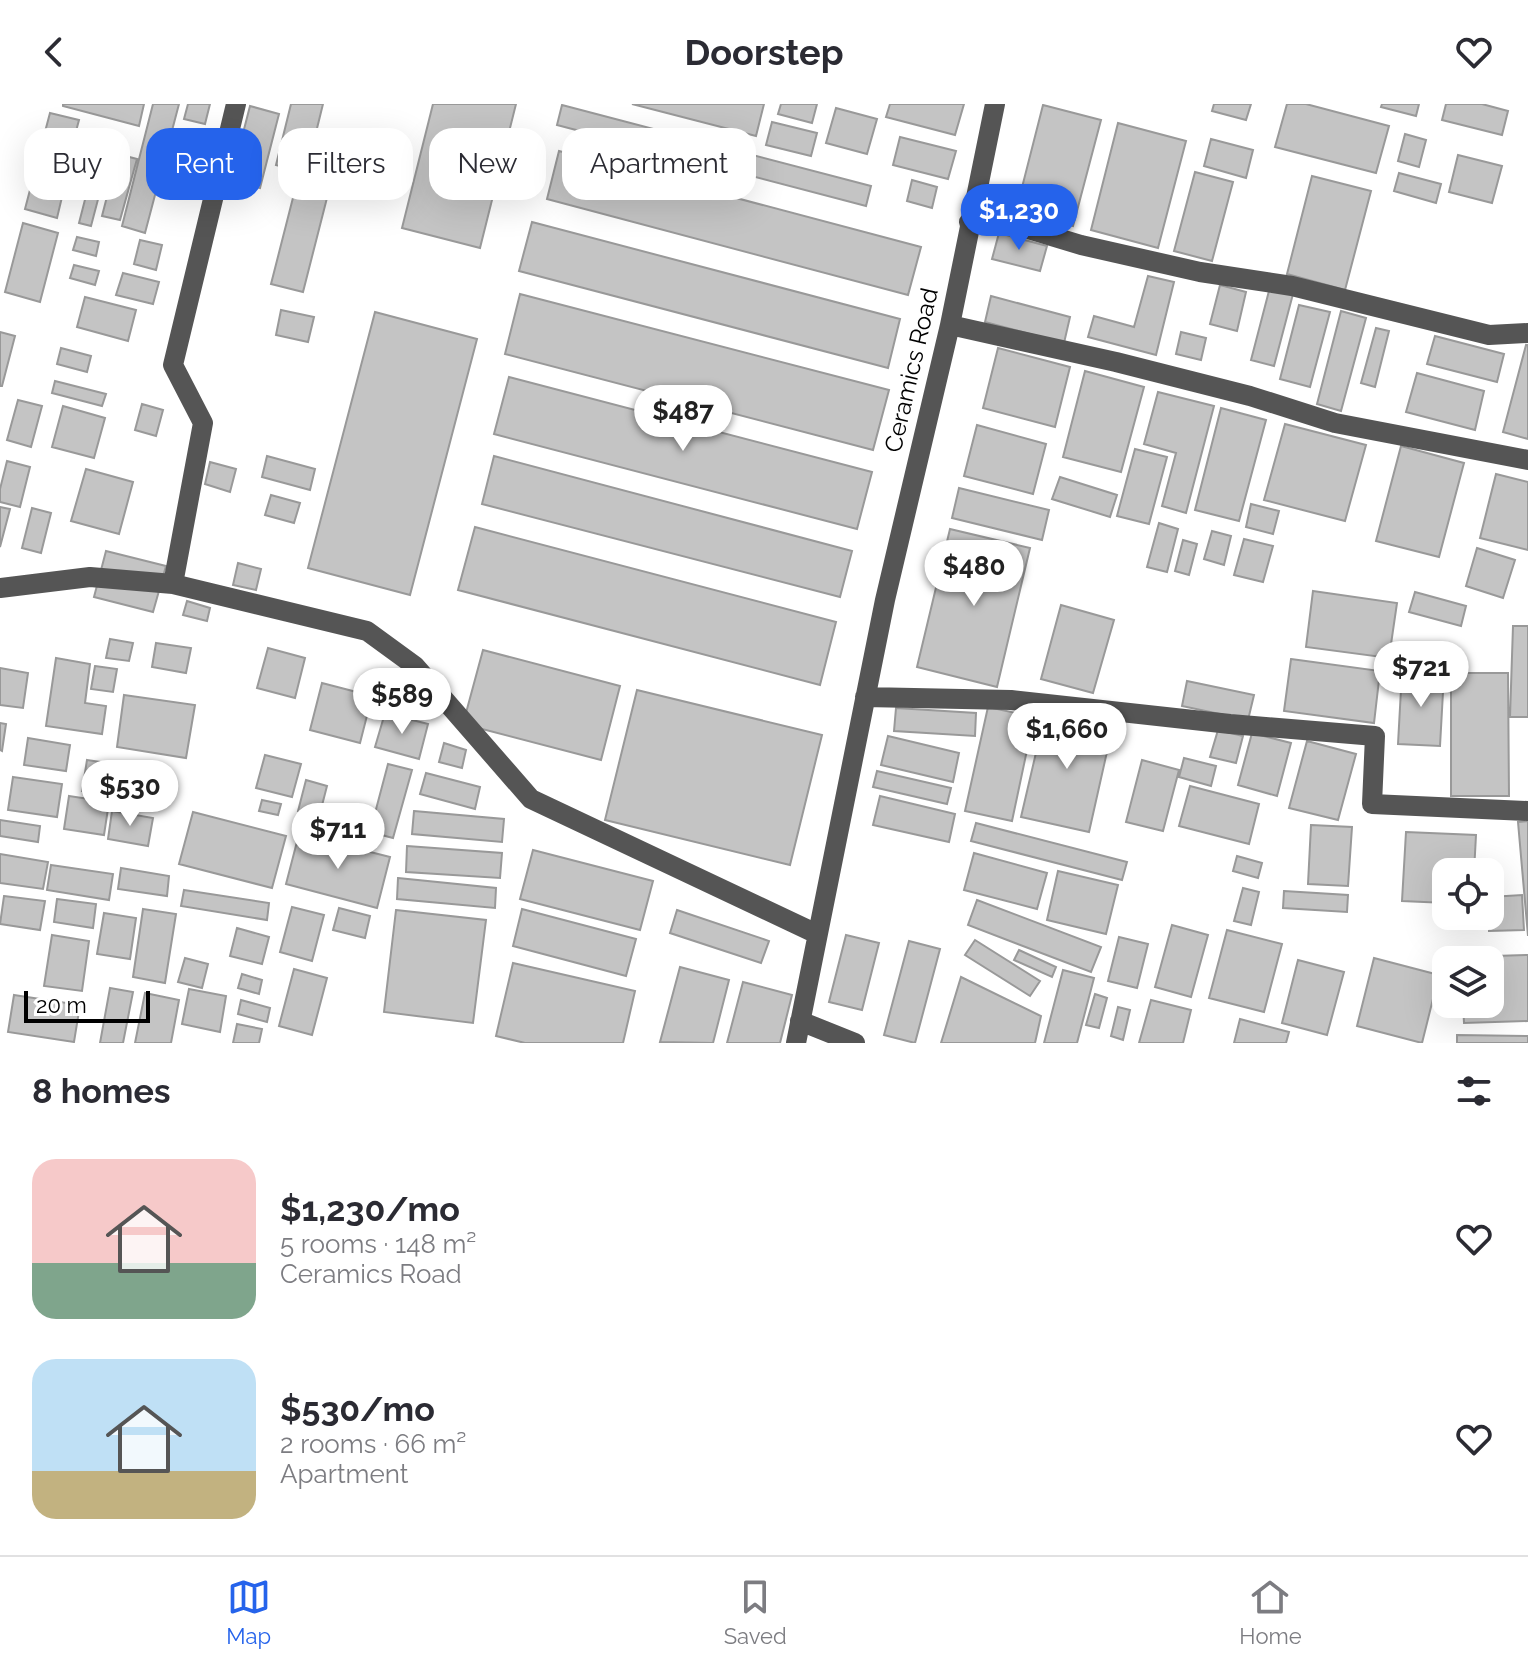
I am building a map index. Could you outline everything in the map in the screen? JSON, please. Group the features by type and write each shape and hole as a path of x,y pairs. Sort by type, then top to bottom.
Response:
{"street":[{"path":"173,584 203,423 173,365 236,104"},
{"name":"Ceramics Road","path":"796,1043 885,600 950,325 995,104"},
{"path":"969,222 998,220 1081,245 1200,272 1292,286 1489,335 1528,333"},
{"path":"950,325 1250,396 1335,423 1528,460"},
{"path":"0,588 90,577 173,584 367,631 415,666 531,799 817,934"},
{"path":"865,697 1011,700 1375,736 1372,804 1528,811"},
{"path":"800,1021 855,1043"}],"building":[{"path":"63,104 144,104 139,126"},
{"path":"153,104 179,104 173,128 147,128"},
{"path":"188,104 210,104 205,124 184,119"},
{"path":"291,104 323,104 317,128 285,128"},
{"path":"433,104 516,104 510,128 429,128 429,200 492,200 480,248 402,228 409,200 413,200 413,184"},
{"path":"632,104 764,104 756,136 756,128 725,128"},
{"path":"781,104 817,104 812,123 778,114"},
{"path":"890,104 964,104 955,135 886,117"},
{"path":"1214,104 1251,104 1246,120 1212,111"},
{"path":"1287,104 1306,104 1389,126 1376,173 1275,147"},
{"path":"1382,104 1419,104 1416,116 1381,107"},
{"path":"1446,104 1482,104 1508,111 1502,135 1442,120"},
{"path":"562,105 650,128 568,128 557,125"},
{"path":"1043,105 1101,120 1073,226 1016,211"},
{"path":"250,106 279,114 262,180 262,128 244,128"},
{"path":"836,108 877,119 867,154 826,143"},
{"path":"50,113 79,120 77,128 46,128"},
{"path":"772,122 817,133 811,156 766,145"},
{"path":"1118,123 1186,141 1158,248 1091,230"},
{"path":"146,132 146,200 154,200 145,233 122,226"},
{"path":"1405,134 1426,140 1419,167 1398,161"},
{"path":"900,137 956,151 948,179 893,165"},
{"path":"1211,139 1253,150 1246,178 1204,166"},
{"path":"559,151 562,152 562,200 744,200 921,247 908,295 547,199"},
{"path":"1458,155 1502,166 1492,203 1449,192"},
{"path":"756,156 871,186 866,206 756,177"},
{"path":"130,157 137,159 130,184"},
{"path":"1195,172 1233,182 1212,261 1174,251"},
{"path":"1399,173 1441,184 1436,203 1394,191"},
{"path":"1312,176 1371,191 1345,290 1287,274"},
{"path":"912,180 937,187 932,208 907,201"},
{"path":"27,200 61,200 57,218 25,209"},
{"path":"85,200 98,200 91,226 79,223"},
{"path":"106,200 126,200 120,220 102,216"},
{"path":"292,200 326,200 303,292 271,284"},
{"path":"532,222 900,319 888,368 519,271"},
{"path":"23,223 58,233 40,302 5,292"},
{"path":"999,233 1047,246 1040,271 992,259"},
{"path":"77,237 99,242 96,256 73,250"},
{"path":"140,240 162,245 156,270 134,264"},
{"path":"74,265 99,271 95,285 70,278"},
{"path":"123,273 159,282 153,304 116,295"},
{"path":"1148,276 1174,282 1156,355 1088,337 1094,316 1134,327"},
{"path":"1220,285 1246,292 1237,331 1210,324"},
{"path":"1270,287 1293,294 1274,366 1251,360"},
{"path":"520,294 889,390 873,450 505,354"},
{"path":"991,296 1070,317 1064,343 985,322"},
{"path":"85,297 136,310 128,341 77,327"},
{"path":"1299,305 1330,312 1310,387 1280,379"},
{"path":"281,310 314,317 308,342 276,335"},
{"path":"1341,311 1366,318 1341,411 1317,404"},
{"path":"375,312 477,339 410,595 308,568"},
{"path":"1376,328 1389,331 1375,387 1361,383"},
{"path":"0,332 15,336 2,386 0,386"},
{"path":"1181,332 1206,338 1201,360 1176,354"},
{"path":"1435,336 1504,354 1497,382 1427,364"},
{"path":"1528,345 1528,439 1503,432"},
{"path":"61,348 91,356 87,372 57,364"},
{"path":"998,348 1070,367 1055,427 983,408"},
{"path":"1085,371 1144,387 1121,472 1063,457"},
{"path":"1417,373 1484,391 1475,430 1406,412"},
{"path":"509,377 872,472 857,529 494,434"},
{"path":"55,381 106,394 102,406 52,393"},
{"path":"1158,392 1214,406 1186,513 1162,506 1176,453 1144,444"},
{"path":"18,400 42,406 31,447 7,440"},
{"path":"142,404 163,410 156,436 135,430"},
{"path":"63,406 105,418 94,458 52,447"},
{"path":"1221,408 1266,420 1239,521 1195,510"},
{"path":"1285,424 1366,445 1345,521 1264,500"},
{"path":"977,425 1046,444 1033,494 964,476"},
{"path":"1401,446 1464,463 1439,557 1376,541"},
{"path":"1135,449 1167,457 1149,524 1117,516"},
{"path":"267,456 315,469 310,490 262,477"},
{"path":"494,456 852,551 840,597 482,504"},
{"path":"7,461 30,467 20,507 0,502"},
{"path":"210,462 236,469 230,492 205,484"},
{"path":"86,469 133,482 119,534 71,521"},
{"path":"1496,474 1528,482 1528,550 1480,538"},
{"path":"1060,477 1117,495 1110,517 1052,499"},
{"path":"959,488 1049,510 1042,540 952,518"},
{"path":"271,495 300,503 294,523 265,515"},
{"path":"1251,504 1279,511 1273,534 1246,527"},
{"path":"0,507 10,509 0,547"},
{"path":"32,508 51,513 41,553 22,548"},
{"path":"1159,523 1178,529 1167,572 1147,567"},
{"path":"475,527 836,622 820,685 458,590"},
{"path":"950,529 1030,548 997,687 917,667"},
{"path":"1212,531 1231,536 1224,565 1204,559"},
{"path":"1244,539 1273,546 1263,582 1234,575"},
{"path":"1183,540 1197,544 1189,575 1175,571"},
{"path":"1477,548 1515,560 1503,598 1466,586"},
{"path":"106,551 166,566 153,612 94,597"},
{"path":"238,563 261,569 256,590 233,585"},
{"path":"1313,591 1397,603 1389,658 1306,647"},
{"path":"1415,592 1466,606 1461,626 1409,612"},
{"path":"187,601 210,608 207,621 183,615"},
{"path":"1061,605 1114,620 1093,693 1041,679"},
{"path":"1513,626 1528,626 1528,717 1510,717"},
{"path":"110,639 133,643 129,661 106,658"},
{"path":"156,643 191,648 186,673 152,667"},
{"path":"268,648 305,658 295,698 257,688"},
{"path":"483,650 620,686 601,760 463,724"},
{"path":"56,658 90,664 85,703 106,706 102,734 46,726"},
{"path":"1291,659 1380,671 1374,723 1284,711"},
{"path":"95,666 117,669 113,692 91,689"},
{"path":"0,668 28,673 23,708 0,705"},
{"path":"1402,671 1444,674 1440,746 1398,744"},
{"path":"1451,673 1508,673 1509,796 1451,796"},
{"path":"1187,681 1254,695 1248,720 1182,706"},
{"path":"322,683 372,696 360,743 310,730"},
{"path":"637,690 822,735 790,865 605,820"},
{"path":"124,695 195,705 186,758 117,747"},
{"path":"988,707 1034,717 1012,821 965,811"},
{"path":"896,708 976,713 975,736 894,731"},
{"path":"1046,710 1113,725 1089,832 1021,817"},
{"path":"385,713 428,724 419,759 375,747"},
{"path":"0,723 6,724 2,751 0,750"},
{"path":"1218,730 1243,736 1236,763 1210,757"},
{"path":"1252,733 1291,743 1277,796 1238,785"},
{"path":"888,736 959,753 953,782 881,765"},
{"path":"28,738 70,745 66,771 24,765"},
{"path":"1307,741 1356,754 1338,820 1289,808"},
{"path":"444,743 466,750 462,768 439,762"},
{"path":"265,755 301,764 292,797 256,788"},
{"path":"1184,758 1216,766 1211,786 1179,777"},
{"path":"87,760 108,763 103,795 82,791"},
{"path":"1142,760 1179,770 1163,831 1126,822"},
{"path":"388,764 412,770 393,838 370,832"},
{"path":"116,770 145,775 142,795 113,791"},
{"path":"877,771 951,788 947,804 873,787"},
{"path":"426,773 480,787 475,809 420,794"},
{"path":"13,777 62,784 57,817 8,810"},
{"path":"306,780 327,786 319,817 298,811"},
{"path":"1190,786 1259,804 1249,844 1179,826"},
{"path":"69,796 109,802 104,835 64,829"},
{"path":"880,796 955,814 949,842 873,825"},
{"path":"262,800 281,804 278,815 259,811"},
{"path":"112,811 153,818 148,846 108,839"},
{"path":"414,811 504,819 502,842 412,834"},
{"path":"193,812 286,836 272,888 179,864"},
{"path":"0,820 40,826 38,842 0,836"},
{"path":"1528,821 1528,936 1518,822"},
{"path":"976,823 1127,862 1122,880 971,841"},
{"path":"1311,825 1352,827 1348,886 1308,884"},
{"path":"1406,832 1476,835 1475,858 1432,858 1432,902 1402,901"},
{"path":"299,834 390,857 377,908 286,884"},
{"path":"407,846 502,853 500,878 406,872"},
{"path":"533,850 653,881 640,930 520,899"},
{"path":"974,853 1047,873 1037,909 964,890"},
{"path":"0,854 48,862 43,889 0,883"},
{"path":"1237,856 1262,863 1258,878 1233,871"},
{"path":"51,865 113,874 109,900 47,890"},
{"path":"121,868 169,876 167,896 118,889"},
{"path":"1058,871 1118,885 1106,934 1047,920"},
{"path":"398,878 496,888 495,908 397,899"},
{"path":"1243,888 1259,892 1251,925 1234,921"},
{"path":"184,890 269,903 267,920 181,906"},
{"path":"1284,891 1348,895 1347,912 1283,908"},
{"path":"1522,895 1524,930 1489,931 1504,930 1504,896"},
{"path":"4,896 45,901 40,930 0,924"},
{"path":"57,899 96,904 93,928 54,922"},
{"path":"977,900 1101,947 1091,972 968,925"},
{"path":"292,907 324,915 312,961 280,952"},
{"path":"339,908 370,916 365,938 333,930"},
{"path":"143,909 176,914 165,983 133,977"},
{"path":"522,909 636,939 626,976 513,946"},
{"path":"396,910 486,920 473,1023 384,1012"},
{"path":"677,910 769,941 761,963 670,933"},
{"path":"104,913 136,918 130,959 97,954"},
{"path":"1172,925 1208,935 1191,997 1155,987"},
{"path":"237,928 269,937 262,964 230,956"},
{"path":"1227,930 1282,944 1264,1012 1209,998"},
{"path":"52,935 89,941 82,991 44,986"},
{"path":"846,935 879,943 862,1010 829,1002"},
{"path":"1119,937 1148,944 1137,988 1108,981"},
{"path":"975,940 1040,981 1030,996 965,955"},
{"path":"909,941 940,949 915,1043 884,1035"},
{"path":"1019,950 1056,967 1052,977 1014,960"},
{"path":"1528,955 1528,1021 1464,1023 1464,1018 1504,1018 1504,956"},
{"path":"185,958 208,964 202,988 178,982"},
{"path":"1374,958 1432,973 1432,1003 1422,1043 1357,1026"},
{"path":"1298,960 1344,972 1327,1035 1282,1023"},
{"path":"513,963 635,991 623,1043 525,1043 496,1036"},
{"path":"680,967 729,980 713,1043 660,1042"},
{"path":"294,969 327,978 312,1035 279,1026"},
{"path":"1063,970 1094,978 1077,1043 1044,1043"},
{"path":"242,974 262,980 259,994 238,988"},
{"path":"961,977 1041,1016 1035,1043 941,1043"},
{"path":"743,982 792,995 780,1043 727,1043"},
{"path":"110,988 133,992 123,1043 100,1043"},
{"path":"189,989 226,996 220,1032 182,1024"},
{"path":"145,993 179,1000 171,1043 135,1043"},
{"path":"1095,994 1107,998 1099,1028 1086,1025"},
{"path":"14,995 80,1005 74,1042 8,1032"},
{"path":"241,1000 270,1008 267,1022 238,1014"},
{"path":"1151,1000 1191,1010 1183,1043 1139,1043"},
{"path":"1118,1007 1130,1010 1123,1040 1111,1036"},
{"path":"1240,1019 1289,1032 1286,1043 1234,1043"},
{"path":"237,1024 262,1029 259,1043 233,1043"},
{"path":"1457,1035 1528,1036 1528,1043 1457,1043"}]}
